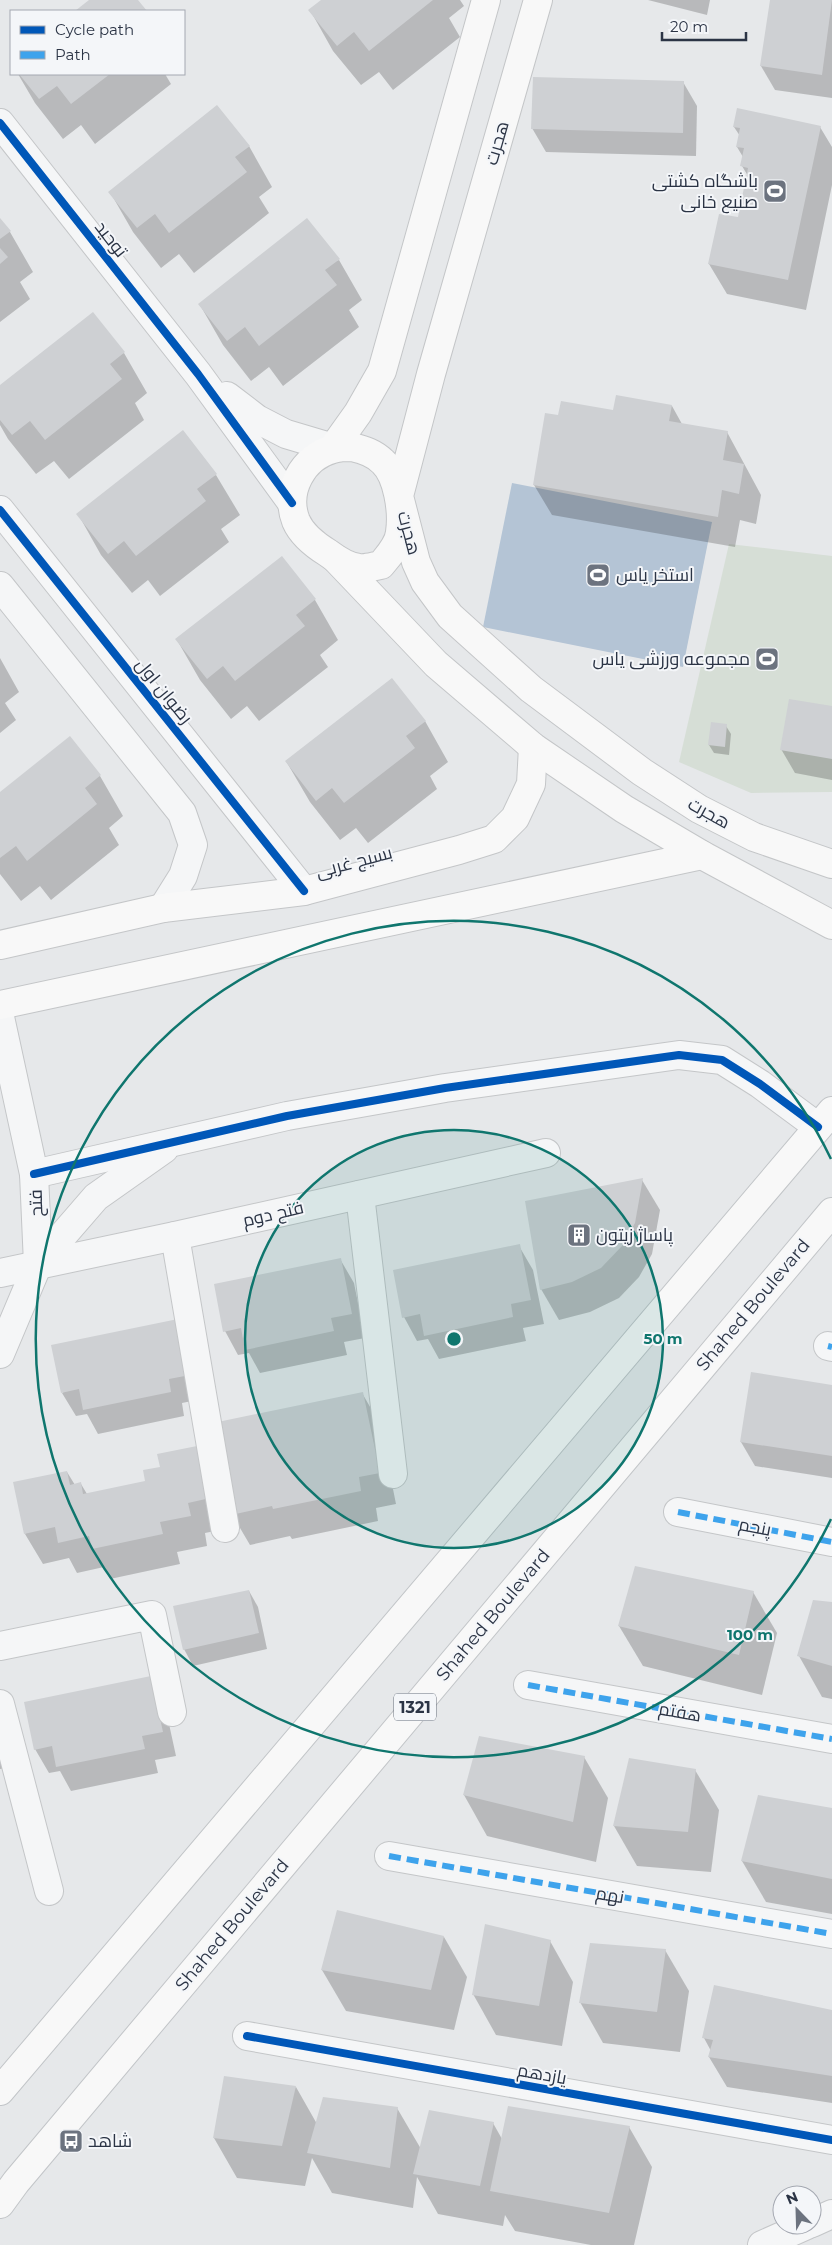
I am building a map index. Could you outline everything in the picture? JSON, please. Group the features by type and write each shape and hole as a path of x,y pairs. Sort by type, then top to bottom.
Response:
{"main road":[{"path":"333,448 358,412 382,371 486,0"},
{"name":"هجرت","path":"538,0 434,365 399,496 409,541 425,582 450,616 531,689 642,772 699,809 754,837 832,864"},
{"path":"336,559 358,568 381,565 394,550 400,532 399,496 395,478 384,463 370,452 352,447 333,448 316,456 303,468 294,484 292,503 296,521 305,535 336,559 436,664 533,747 624,809 702,855 832,925"},
{"name":"بسیج غربی","path":"0,944 164,908 304,891 450,853 494,839 515,818 531,784 533,747"},
{"path":"0,1005 702,855"},
{"path":"0,2091 825,1119"},
{"name":"Shahed Boulevard","path":"0,2204 41,2152 832,1212"}],"street":[{"name":"توحید","path":"0,123 198,374"},
{"path":"198,374 256,419 286,434 333,448"},
{"path":"198,374 292,503"},
{"name":"رضوان اول","path":"0,510 304,891"},
{"path":"0,586 182,813 193,845 183,876 164,908"},
{"name":"فتح","path":"0,1017 34,1174 38,1264 0,1354"},
{"path":"34,1174 287,1116 445,1088 679,1055 722,1060 760,1084 825,1119"},
{"path":"38,1264 96,1197 176,1141"},
{"name":"فتح دوم","path":"0,1272 175,1236 546,1153"},
{"path":"360,1195 393,1474"},
{"path":"175,1236 225,1528"},
{"name":"پنجم","path":"678,1512 832,1542"},
{"path":"0,1646 152,1615 172,1712"},
{"name":"هفتم","path":"528,1685 832,1739"},
{"path":"0,1704 49,1891"},
{"name":"نهم","path":"389,1856 832,1934"},
{"name":"یازدهم","path":"247,2036 832,2140"},
{"path":"762,2245 784,2235"}],"shaded area":[{"name":"مجموعه ورزشی یاس","path":"729,544 832,556 832,792 751,793 679,762"}],"water":[{"name":"استخر یاس","path":"512,483 712,522 683,667 483,627"}],"building":[{"path":"89,0 138,0 146,10 76,10"},
{"path":"321,0 433,0 369,51 354,32 337,46 308,10"},
{"path":"770,0 832,0 822,75 760,66"},
{"path":"20,75 109,75 71,104 57,86 39,99"},
{"path":"533,77 684,81 683,133 531,129"},
{"path":"217,105 250,146 235,157 247,172 169,233 155,214 137,228 108,192"},
{"name":"باشگاه کشتی صنیع خانی","path":"737,108 821,126 788,280 708,264 719,214 738,217 748,168 740,166 744,148 736,147 740,128 733,127"},
{"path":"0,218 11,231 0,239"},
{"path":"307,218 340,259 325,270 337,285 259,346 245,327 227,341 198,304"},
{"path":"0,248 8,257 0,264"},
{"path":"93,312 125,352 110,364 122,379 45,440 30,421 12,435 0,420 0,385"},
{"path":"616,395 672,405 669,421 728,431 723,460 744,464 739,494 722,490 718,517 533,485 545,413 558,415 561,401 613,410"},
{"path":"183,430 217,474 197,489 206,501 136,556 124,541 108,554 76,514"},
{"path":"282,556 316,599 296,615 305,626 235,681 223,666 207,679 175,639"},
{"path":"392,678 426,721 406,736 415,748 344,803 332,788 316,801 285,761"},
{"path":"789,699 832,706 832,759 780,750"},
{"path":"711,722 727,724 725,747 708,745"},
{"path":"70,736 101,775 85,788 97,804 27,861 16,846 0,858 0,792"},
{"name":"پاساژ زیتون","path":"643,1178 635,1223 622,1246 601,1268 572,1282 540,1290 525,1201"},
{"path":"520,1244 531,1300 511,1304 513,1317 424,1336 420,1314 402,1318 393,1270"},
{"path":"341,1258 352,1314 331,1318 334,1331 245,1350 241,1328 223,1332 214,1284"},
{"path":"178,1319 190,1375 169,1379 171,1392 83,1410 79,1389 61,1393 51,1345"},
{"path":"751,1372 832,1385 832,1456 740,1442"},
{"path":"363,1392 380,1473 359,1477 361,1491 273,1509 272,1506 231,1515 213,1423"},
{"path":"207,1444 219,1496 188,1503 191,1516 160,1522 163,1534 92,1549 89,1536 58,1543 55,1527 24,1534 13,1482 67,1471 70,1485 81,1482 83,1494 145,1481 143,1470 160,1467 157,1454"},
{"path":"635,1566 754,1591 739,1655 618,1626"},
{"path":"249,1590 259,1633 183,1650 173,1606"},
{"path":"813,1600 832,1602 832,1666 797,1656"},
{"path":"151,1676 163,1732 142,1736 145,1749 56,1767 52,1746 34,1750 24,1702"},
{"path":"479,1736 585,1756 573,1822 463,1795"},
{"path":"629,1758 696,1769 688,1832 613,1826"},
{"path":"758,1795 832,1808 832,1879 741,1861"},
{"path":"337,1910 444,1936 431,1990 321,1970"},
{"path":"485,1924 551,1940 539,2006 472,1995"},
{"path":"590,1943 666,1949 657,2012 579,2003"},
{"path":"714,1985 832,2010 832,2076 708,2057 713,2040 702,2038"},
{"path":"224,2076 296,2086 282,2146 213,2138"},
{"path":"323,2097 398,2107 390,2168 307,2153"},
{"path":"508,2106 630,2126 609,2213 490,2191"},
{"path":"429,2110 494,2122 480,2186 413,2174"}],"marked path":[{"path":"828,1346 832,1347"},
{"path":"678,1512 832,1542"},
{"path":"528,1685 832,1739"},
{"path":"389,1856 832,1934"}],"cycle path":[{"path":"0,123 198,374 292,503"},
{"path":"0,510 304,891"},
{"path":"34,1174 287,1116 445,1088 679,1055 722,1060 760,1084 818,1127"},
{"path":"247,2036 832,2140"}],"place":[{"name":"باشگاه کشتی صنیع خانی","path":"775,191"},
{"name":"استخر یاس","path":"598,575"},
{"name":"مجموعه ورزشی یاس","path":"767,659"},
{"name":"پاساژ زیتون","path":"579,1235"},
{"name":"شاهد","path":"71,2141"}]}
